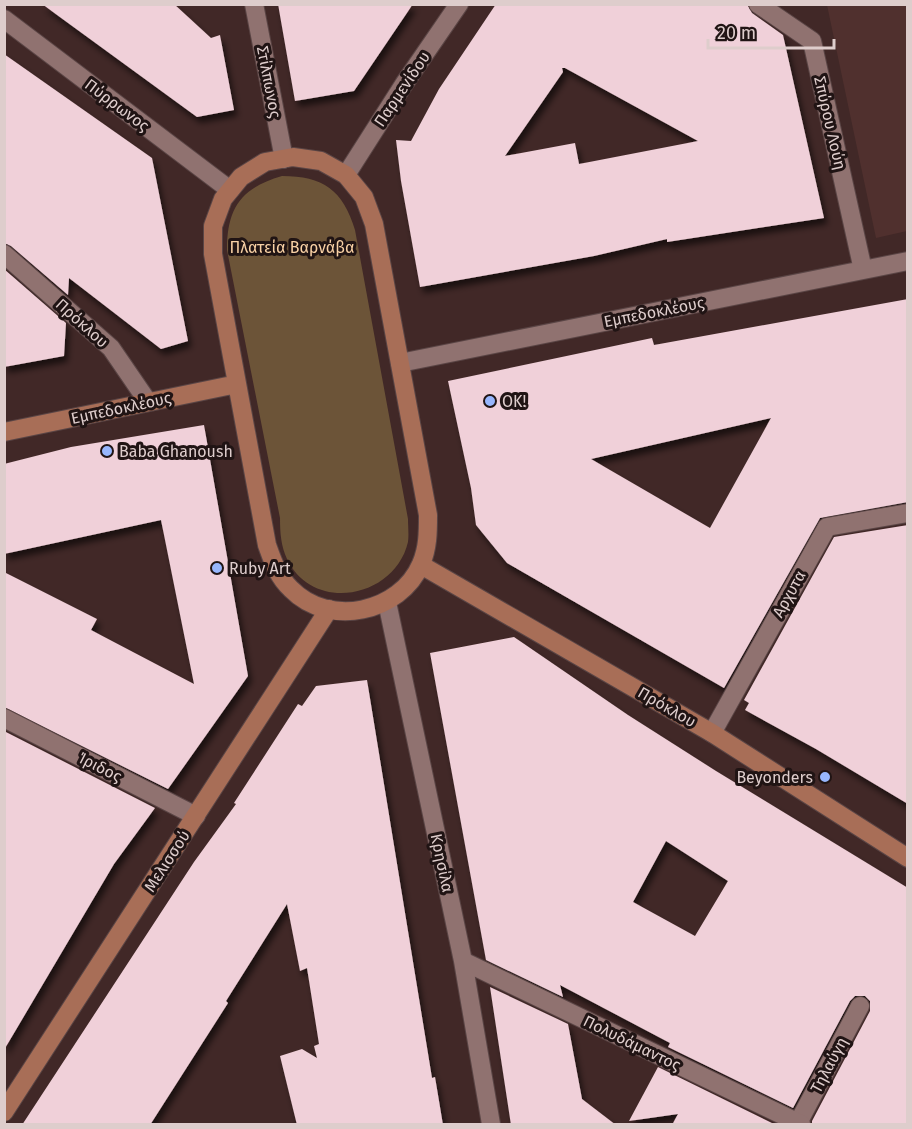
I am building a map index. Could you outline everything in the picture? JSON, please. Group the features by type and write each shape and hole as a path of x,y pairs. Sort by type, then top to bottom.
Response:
{"street":[{"name":"Στίλπωνος","path":"254,4 284,159"},
{"name":"Παρμενίδου","path":"346,176 404,84 459,4"},
{"name":"Σπύρου Λούη","path":"758,4 812,41 863,270"},
{"name":"Πύρρωνος","path":"4,19 230,190"},
{"path":"293,157 321,161 346,176 364,197 374,224 428,515 429,541 421,565 407,586 387,602 363,611 337,612 312,604 291,590 276,570 267,545 213,254 213,226 223,199 230,190 241,177 265,162 293,157"},
{"name":"Πρόκλου","path":"4,254 111,348 148,402"},
{"name":"Εμπεδοκλέους","path":"400,363 908,261"},
{"name":"Εμπεδοκλέους","path":"4,432 237,384"},
{"name":"Αρχυτα","path":"712,733 827,527 908,513"},
{"name":"Πρόκλου","path":"421,565 712,733 908,858"},
{"name":"Κρησίλα","path":"387,602 463,961 491,1125"},
{"name":"Μελισσού","path":"4,1112 329,609"},
{"name":"Ίριδος","path":"4,718 196,816"},
{"name":"Πολυδάμαντος","path":"463,961 799,1124"},
{"name":"Τηλαύγη","path":"799,1124 860,1006"}],"shaded area":[{"path":"827,5 907,5 907,231 876,238"}],"green space":[{"name":"Πλατεία Βαρνάβα","path":"282,176 309,179 329,188 337,195 350,216 355,230 408,519 408,542 400,561 387,576 371,586 352,592 333,593 315,587 299,576 285,554 281,539 280,518 227,250 230,222 239,202 256,187"}],"building":[{"path":"42,4 174,4 211,38 220,35 234,110 197,117"},
{"path":"278,4 413,4 354,91 295,101"},
{"path":"496,4 747,4 752,13 783,35 824,218 667,242 667,239 594,256 420,287 396,140 411,141 439,89","holes":["562,68 698,141 579,164 575,143 505,156 563,72"]},
{"path":"4,54 152,158 188,341 161,349 69,278 68,295 11,246 4,243"},
{"path":"4,269 66,323 64,356 4,367"},
{"path":"908,299 908,502 820,518 724,688 507,563 476,525 471,488 448,381 652,338 654,345","holes":["771,418 710,528 591,459"]},
{"path":"204,425 248,676 168,789 4,707 4,572 97,619 91,630 194,684 161,520 4,554 4,464 71,447"},
{"path":"908,525 908,804 745,710 749,703 744,700 834,537"},
{"path":"514,637 628,715 908,888 908,1125 812,1125 812,1121 870,1011 870,1001 865,996 855,996 850,1001 793,1108 668,1047 670,1043 560,985 563,997 486,960 430,653","holes":["666,841 728,881 695,936 633,902"]},
{"path":"367,680 432,1078 435,1077 443,1125 297,1125 280,1056 302,1049 317,1058 314,1046 319,1044 307,968 300,971 287,904 226,1001 228,1003 150,1125 22,1125 194,862 236,804 234,803 298,704 302,706 316,686"},
{"path":"4,731 155,808 114,864 4,1050"},
{"path":"490,987 568,1024 582,1099 616,1125 511,1125"},
{"path":"658,1067 776,1125 672,1125 678,1114 629,1121"}],"place":[{"name":"OK!","path":"490,401"},
{"name":"Baba Ghanoush","path":"107,451"},
{"name":"Ruby Art","path":"217,568"},
{"name":"Beyonders","path":"825,777"}]}
